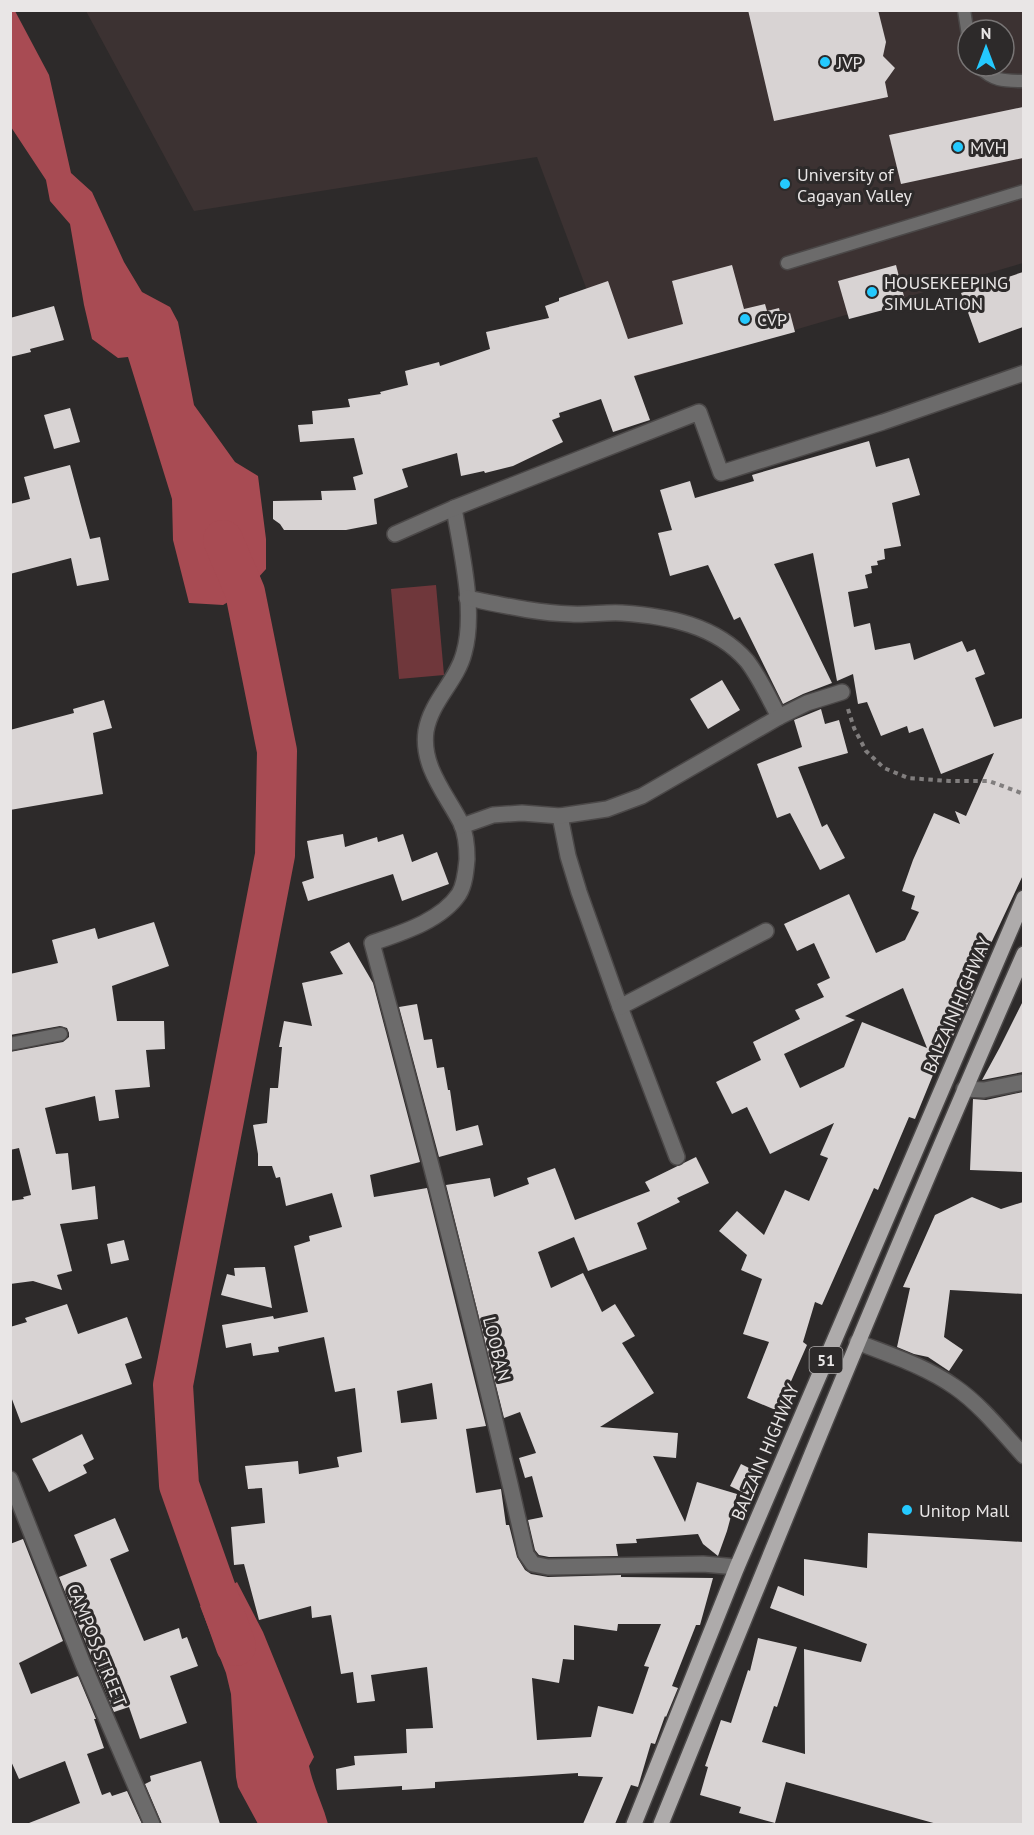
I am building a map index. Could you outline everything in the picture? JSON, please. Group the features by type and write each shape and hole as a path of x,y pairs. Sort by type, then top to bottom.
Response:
{"main road":[{"name":"BALZAIN HIGHWAY","path":"634,1824 737,1567 1023,898"},
{"name":"51","path":"661,1824 857,1342 1023,954"}],"street":[{"path":"395,534 454,508 699,412 721,473 883,422 1023,373"},
{"path":"454,508 463,561 469,625 464,654 455,675 438,700 426,730 426,748 431,769 462,826 494,815 522,813 560,816 607,809 642,796 778,717 807,703 842,692"},
{"path":"467,598 516,608 571,614 622,613 697,626 722,638 746,661 763,685 778,717"},
{"path":"560,816 568,856 577,883 620,1007 677,1157"},
{"name":"LOOBAN","path":"462,826 467,847 466,873 459,893 442,911 411,930 372,943 418,1111 528,1560 539,1566 548,1567 703,1564 737,1567"},
{"path":"620,1007 766,931"},
{"path":"964,1089 984,1090 1023,1082"},
{"path":"857,1342 919,1366 954,1386 978,1405 1023,1456"},
{"name":"CAMPOS STREET","path":"10,1479 83,1664 152,1824"}],"lane":[{"path":"996,78 1023,81"},
{"path":"787,263 1023,191"},
{"path":"10,1044 62,1034"}],"path":[{"path":"842,692 866,751 884,768 908,778 949,782 989,781 1023,794"}],"shaded area":[{"path":"10,11 15,11 49,75 71,173 92,192 124,262 142,292 170,307 178,322 194,405 235,462 258,476 266,539 266,569 245,592 223,605 189,603 173,540 172,499 128,357 118,358 92,339 70,224 50,201 46,180 11,127"},
{"name":"University of Cagayan Valley","path":"86,11 1023,11 1023,263 621,381 537,157 194,211"},
{"path":"436,585 444,675 399,679 391,589"},
{"path":"237,1582 263,1632 314,1757 309,1766 328,1824 258,1824 238,1787 231,1694 226,1673 200,1606"}],"building":[{"name":"JVP","path":"748,10 878,10 886,42 883,56 895,68 885,82 888,97 774,121"},
{"name":"MVH","path":"1023,107 1023,158 901,184 889,135"},
{"path":"732,265 744,309 765,304 767,311 779,308 781,316 790,313 795,332 634,376 650,420 613,432 601,399 559,413 560,417 552,420 563,442 513,466 461,476 457,453 402,469 408,487 374,499 377,524 346,530 284,530 273,519 273,501 322,500 321,491 356,490 353,477 363,474 354,438 300,442 298,425 313,424 312,411 350,407 348,399 381,394 380,392 408,385 405,371 439,362 440,366 490,349 486,332 549,318 545,306 559,301 559,298 608,281 628,339 683,324 672,281"},
{"name":"HOUSEKEEPING SIMULATION","path":"896,265 906,304 849,319 838,281"},
{"path":"1023,272 1023,327 979,343 961,293"},
{"path":"54,306 64,340 10,357 10,318"},
{"path":"70,408 80,442 54,449 44,415"},
{"path":"869,441 876,467 909,458 920,495 892,503 901,546 884,549 885,559 877,561 878,565 871,566 872,573 865,575 868,588 848,592 854,627 870,623 875,650 910,643 914,660 962,641 967,652 975,649 985,674 975,678 994,727 1023,718 1023,875 970,988 974,990 949,1045 946,1043 915,1119 909,1117 878,1190 874,1188 822,1305 815,1302 803,1342 807,1345 778,1411 747,1398 769,1342 743,1334 762,1279 741,1270 747,1255 719,1231 737,1211 764,1235 785,1190 809,1201 828,1158 820,1155 834,1123 770,1154 747,1107 732,1114 716,1082 761,1060 753,1042 800,1019 795,1010 824,997 817,984 830,978 814,943 797,951 784,924 849,894 876,953 905,940 919,912 911,909 915,896 902,891 934,813 960,824 955,811 966,816 994,753 941,774 923,728 909,733 907,726 881,736 867,702 858,704 853,674 837,681 813,553 774,564 832,683 783,704 740,617 734,620 708,565 670,576 658,533 672,530 660,490 690,481 695,498 754,481 752,475","holes":["903,988 927,1048 862,1022 844,1067 800,1088 784,1054 855,1020 845,1016"]},
{"path":"70,465 90,539 100,537 109,580 77,586 71,558 10,574 10,504 30,499 24,477"},
{"path":"722,680 740,710 708,729 690,699"},
{"path":"104,700 112,728 93,733 103,794 10,810 10,730 74,713 73,709"},
{"path":"821,709 825,724 839,720 848,753 798,767 822,827 827,824 845,858 820,870 790,813 777,818 757,764 802,747 794,720"},
{"path":"343,834 345,847 377,837 378,842 403,834 412,862 437,852 449,884 402,901 393,874 308,901 302,882 314,878 307,841"},
{"path":"154,922 169,966 112,986 117,1021 164,1021 165,1049 146,1050 150,1087 115,1090 119,1118 99,1121 95,1096 45,1108 56,1154 68,1153 72,1190 95,1186 98,1219 60,1224 72,1271 57,1275 62,1290 33,1281 10,1284 10,1201 24,1199 23,1197 31,1195 19,1148 10,1150 10,1052 63,1042 69,1037 69,1033 67,1028 60,1026 10,1035 10,974 58,963 52,940 95,928 98,939"},
{"path":"349,942 373,983 420,1162 370,1175 374,1197 427,1188 486,1426 466,1429 476,1493 501,1489 506,1525 509,1525 517,1557 525,1570 531,1574 548,1577 621,1575 621,1577 713,1578 700,1625 696,1625 672,1686 678,1688 655,1744 651,1743 638,1787 631,1785 615,1824 583,1824 603,1777 578,1776 578,1773 435,1782 435,1788 402,1790 402,1786 337,1790 336,1769 355,1765 354,1756 407,1753 406,1729 433,1728 427,1667 371,1675 375,1701 357,1703 353,1672 341,1674 331,1615 312,1618 311,1606 259,1620 244,1564 234,1565 231,1527 265,1523 262,1488 248,1489 245,1466 298,1461 299,1474 339,1467 337,1457 362,1452 355,1388 335,1392 324,1337 278,1347 279,1352 253,1356 251,1343 226,1348 222,1325 273,1316 274,1319 308,1312 294,1246 310,1241 309,1236 342,1227 332,1193 286,1206 280,1177 276,1178 272,1166 258,1166 253,1125 267,1123 270,1088 278,1088 282,1047 279,1047 284,1021 312,1026 302,983 343,974 330,952","holes":["432,1383 437,1419 401,1423 397,1391","618,1624 661,1624 644,1666 649,1667 633,1714 598,1706 591,1737 537,1740 532,1678 559,1683 563,1659 574,1660 574,1625 617,1631"]},
{"path":"1023,1001 1023,1072 982,1080 1000,1047"},
{"path":"417,1004 424,1040 432,1039 437,1068 444,1067 456,1131 478,1125 483,1145 439,1157 399,1007"},
{"path":"1023,1092 1023,1172 970,1170 973,1099 986,1100"},
{"path":"696,1157 709,1183 677,1198 680,1202 637,1223 647,1249 588,1271 574,1237 538,1252 551,1288 583,1273 602,1312 615,1304 635,1336 622,1343 654,1393 600,1427 678,1433 676,1458 653,1456 685,1522 697,1482 737,1494 718,1556 703,1544 698,1534 636,1539 637,1543 616,1544 618,1556 549,1557 539,1555 535,1550 528,1520 543,1517 532,1476 525,1478 519,1458 536,1453 520,1412 504,1418 446,1185 490,1178 494,1197 529,1184 527,1178 555,1168 575,1220 650,1191 645,1182"},
{"path":"972,1197 1001,1209 1023,1202 1023,1294 950,1290 944,1337 963,1350 949,1371 928,1357 897,1347 910,1288 903,1287 935,1215"},
{"path":"124,1240 129,1260 111,1264 107,1244"},
{"path":"265,1267 272,1308 221,1295 227,1274 235,1276 234,1268"},
{"path":"67,1304 78,1334 127,1317 142,1358 125,1364 132,1384 21,1423 10,1394 10,1327 27,1322 25,1318"},
{"path":"82,1434 94,1459 83,1465 87,1473 49,1492 32,1459"},
{"path":"741,1464 759,1473 748,1495 730,1486"},
{"path":"115,1518 129,1551 110,1559 144,1641 179,1628 182,1639 187,1637 198,1666 170,1676 187,1723 140,1739 129,1707 114,1712 59,1577 87,1566 74,1535"},
{"path":"868,1533 1023,1542 1023,1824 937,1824 786,1782 775,1823 739,1813 741,1807 700,1795 708,1767 705,1766 721,1720 731,1723 748,1670 750,1671 758,1638 797,1647 777,1707 774,1706 762,1742 805,1754 804,1649 861,1662 867,1644 770,1608 778,1586 804,1596 804,1559 867,1568"},
{"path":"23,1539 63,1641 19,1663 31,1694 78,1676 96,1719 94,1719 104,1748 87,1754 102,1795 110,1792 112,1796 127,1791 142,1824 29,1824 80,1803 65,1761 19,1779 10,1759 10,1544"},
{"path":"201,1761 220,1824 162,1824 145,1784 151,1781 150,1776"}],"waterway":[{"path":"223,540 245,592 277,751 275,855 173,1385 179,1485 236,1646"}],"place":[{"name":"JVP","path":"825,62"},
{"name":"MVH","path":"958,147"},
{"name":"University of Cagayan Valley","path":"785,184"},
{"name":"HOUSEKEEPING SIMULATION","path":"872,292"},
{"name":"CVP","path":"745,319"},
{"name":"Unitop Mall","path":"907,1510"}]}
